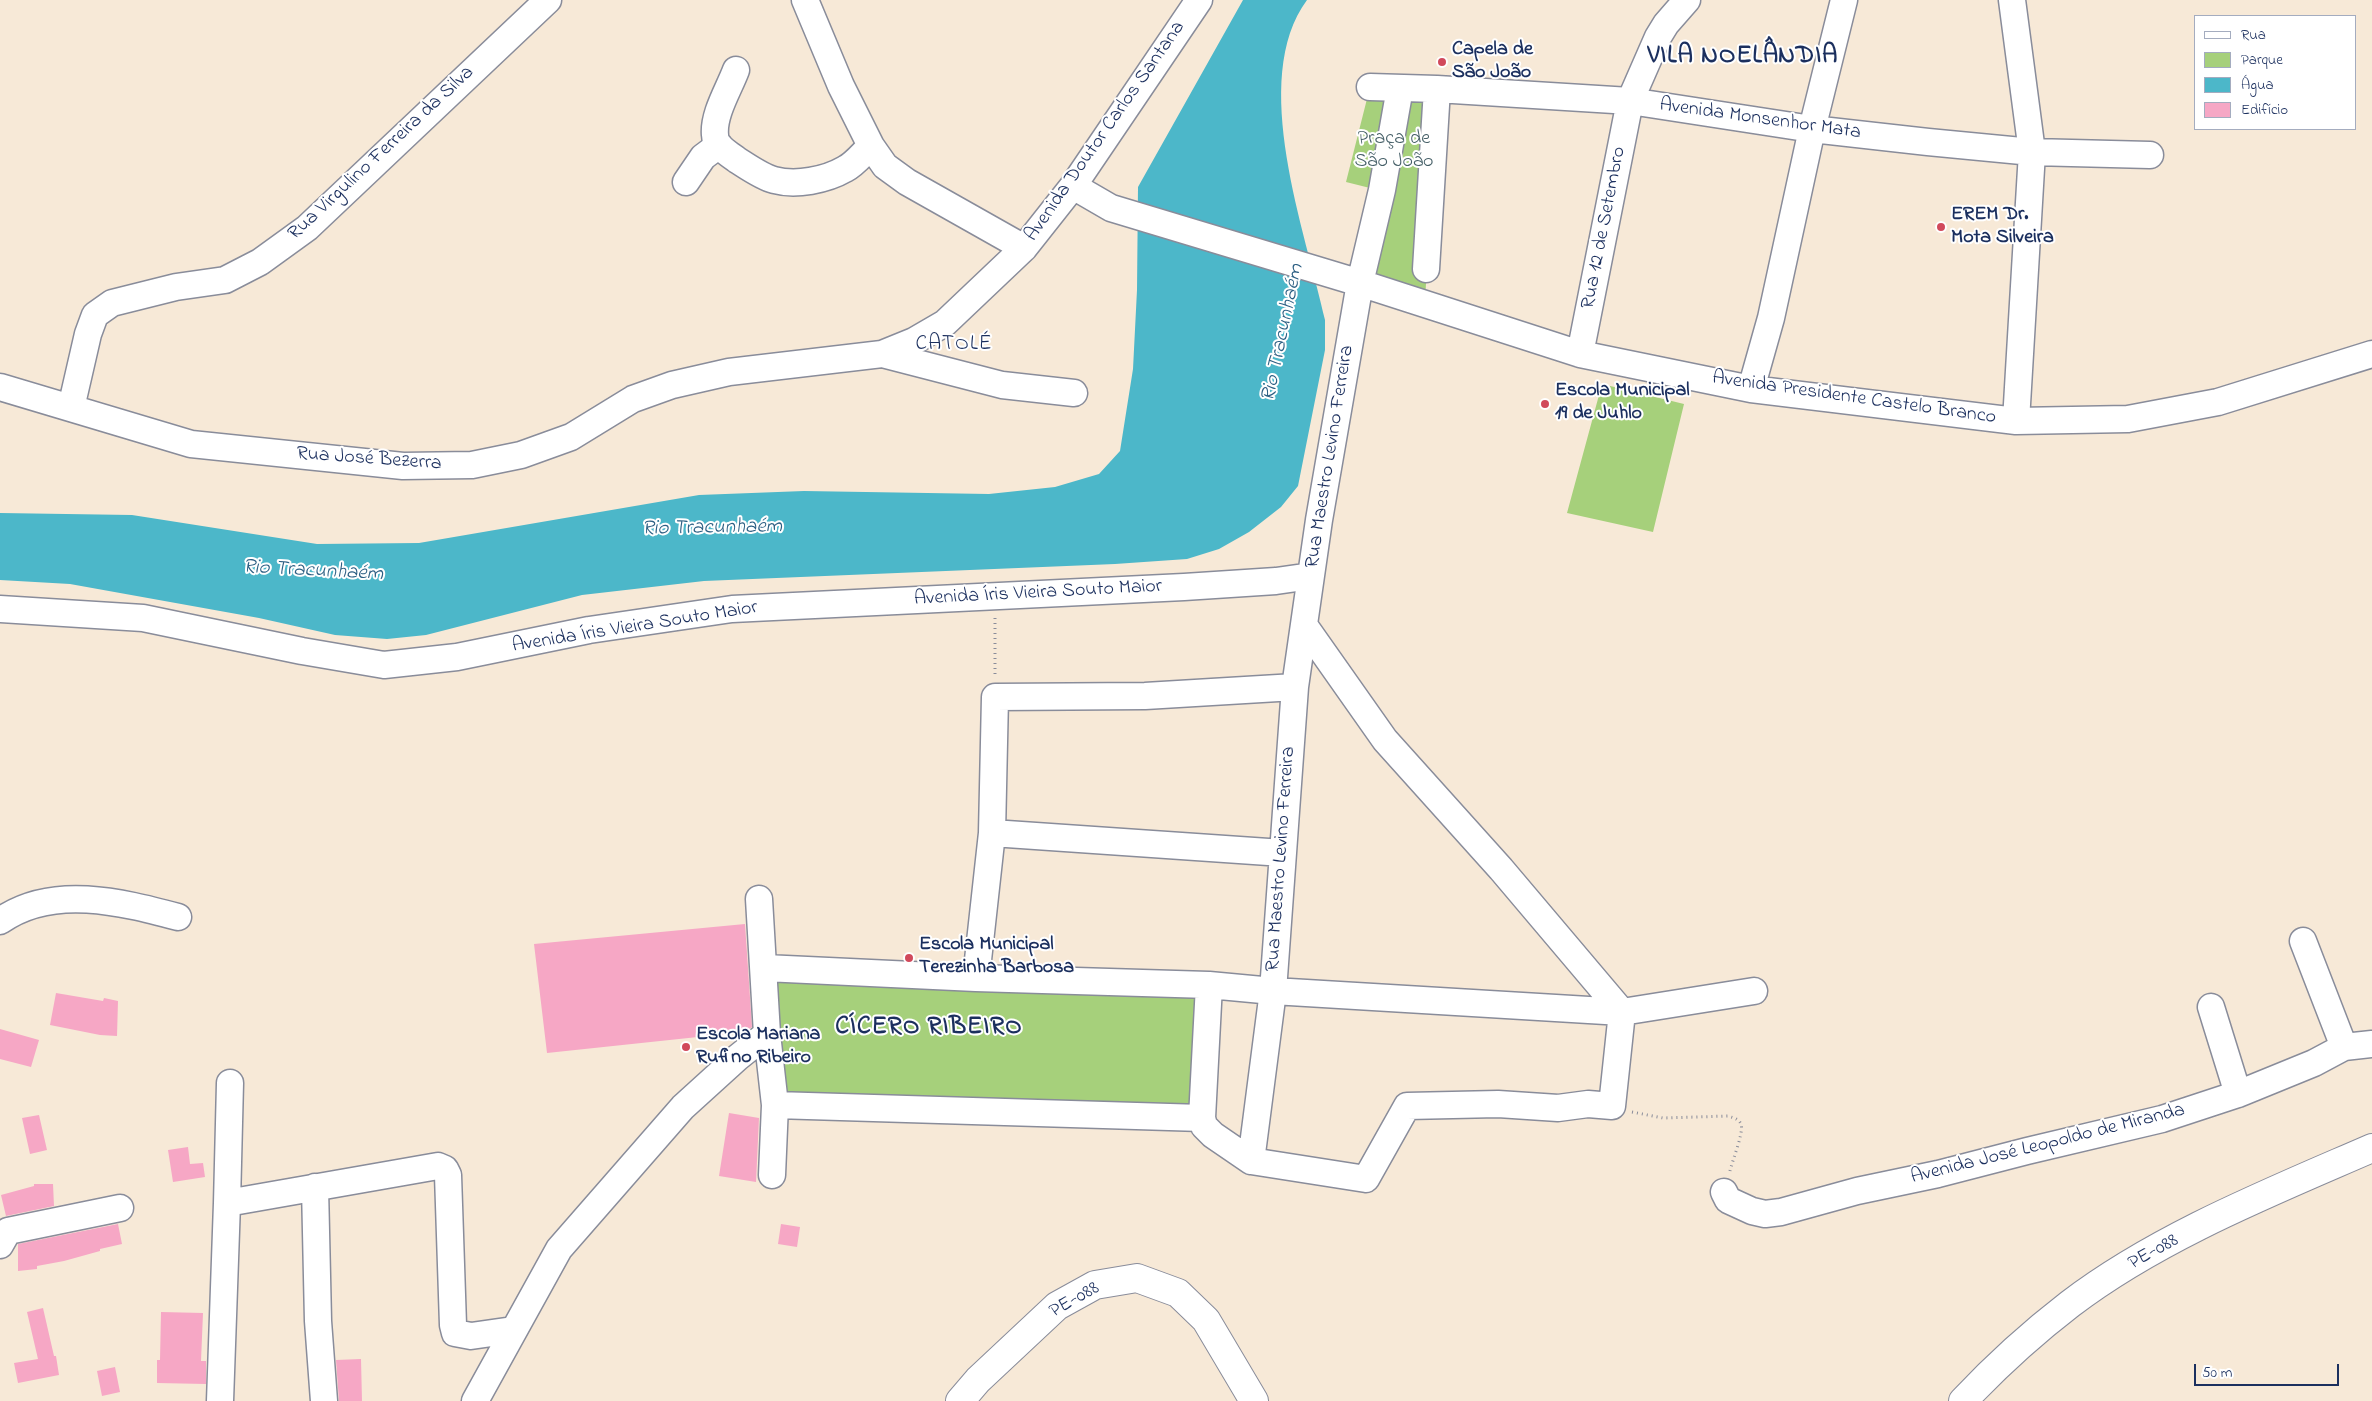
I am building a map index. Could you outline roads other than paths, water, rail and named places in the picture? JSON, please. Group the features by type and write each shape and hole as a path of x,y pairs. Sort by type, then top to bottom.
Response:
{"main road":[{"name":"PE-088","path":"1963,1401 1998,1363 2071,1304 2146,1255 2261,1196 2372,1148"},
{"name":"PE-088","path":"960,1401 978,1380 1057,1306 1095,1285 1137,1278 1178,1293 1206,1320 1254,1401"}],"street":[{"name":"Rua Virgulino Ferreira da Silva","path":"71,408 88,334 95,315 112,303 176,287 225,280 260,262 307,228 548,0"},
{"path":"804,0 841,86 871,146 885,166 895,175 1024,248"},
{"name":"Avenida Doutor Carlos Santana","path":"882,354 914,341 945,323 1024,248 1073,186 1199,0"},
{"name":"Rua 12 de Setembro","path":"1580,354 1630,101 1658,36 1687,0"},
{"path":"1751,390 1771,318 1812,129 1844,0"},
{"path":"2012,0 2032,152 2016,421"},
{"path":"736,70 717,120 715,136 719,145 772,180 788,182 828,176 847,168 871,146"},
{"name":"Avenida Monsenhor Mata","path":"1370,87 1437,89 1630,101 1812,129 2032,152 2150,155"},
{"name":"Rua Maestro Levino Ferreira","path":"765,968 976,978 1209,985 1273,991 1295,687 1351,280 1382,190 1400,88"},
{"path":"1426,270 1437,89"},
{"path":"686,182 703,157 719,145"},
{"name":"Avenida Presidente Castelo Branco","path":"1073,186 1111,208 1351,280 1580,354 1751,390 2016,421 2128,419 2218,402 2372,354"},
{"name":"Rua José Bezerra","path":"0,387 190,444 403,466 472,465 521,455 571,436 633,399 672,385 729,372 882,354"},
{"path":"882,354 1002,384 1074,393"},
{"name":"Avenida Íris Vieira Souto Maior","path":"0,609 143,618 302,651 384,664 457,657 590,630 732,609 1276,581 1311,576"},
{"path":"1209,985 1202,1118 1204,1126 1213,1135 1251,1161 1366,1179 1407,1106 1498,1104 1558,1108 1588,1104 1612,1106 1622,1012 1501,869 1386,740 1304,625"},
{"path":"976,978 992,833 995,698 1145,696 1295,687"},
{"path":"992,833 1283,853"},
{"path":"0,921 34,904 77,899 127,903 178,917"},
{"path":"759,899 765,968 767,1034 775,1106 772,1175"},
{"path":"2303,941 2344,1047"},
{"path":"1251,1161 1273,991 1622,1012 1754,991"},
{"path":"2211,1007 2238,1094"},
{"path":"475,1401 559,1249 611,1187 683,1107 737,1058 767,1034"},
{"name":"Avenida José Leopoldo de Miranda","path":"1724,1192 1728,1200 1752,1211 1765,1214 1781,1212 1857,1191 1938,1174 2162,1119 2238,1094 2314,1063 2344,1047 2372,1044"},
{"path":"220,1401 230,1083"},
{"path":"775,1106 1202,1118"},
{"path":"227,1203 438,1166 445,1169 448,1175 453,1325 455,1333 471,1336 513,1330"},
{"path":"315,1187 318,1321 324,1401"},
{"path":"0,1245 8,1231 120,1208"}],"water":[{"name":"Rio Tracunhaém","path":"1243,0 1307,0 1290,33 1282,71 1282,113 1295,201 1325,320 1325,350 1298,486 1281,507 1249,532 1219,549 1187,559 1115,564 704,581 582,595 426,635 387,639 335,635 259,618 70,584 0,580 0,513 132,515 317,544 419,543 699,495 804,491 989,494 1055,487 1099,474 1120,451 1133,369 1137,290 1138,187"}],"place":[{"name":"Capela de São João","path":"1442,62"},
{"name":"EREM Dr. Mota Silveira","path":"1941,227"},
{"name":"Escola Municipal 19 de Juhlo","path":"1545,404"},
{"name":"Escola Municipal Terezinha Barbosa","path":"909,958"},
{"name":"Escola Mariana Rufino Ribeiro","path":"686,1047"}],"district":[{"name":"VILA NOELÂNDIA","path":"1743,58"},
{"name":"CATOLÉ","path":"954,346"},
{"name":"CÍCERO RIBEIRO","path":"929,1029"}],"park label":[{"name":"Praça de São João","path":"1394,152"}]}
